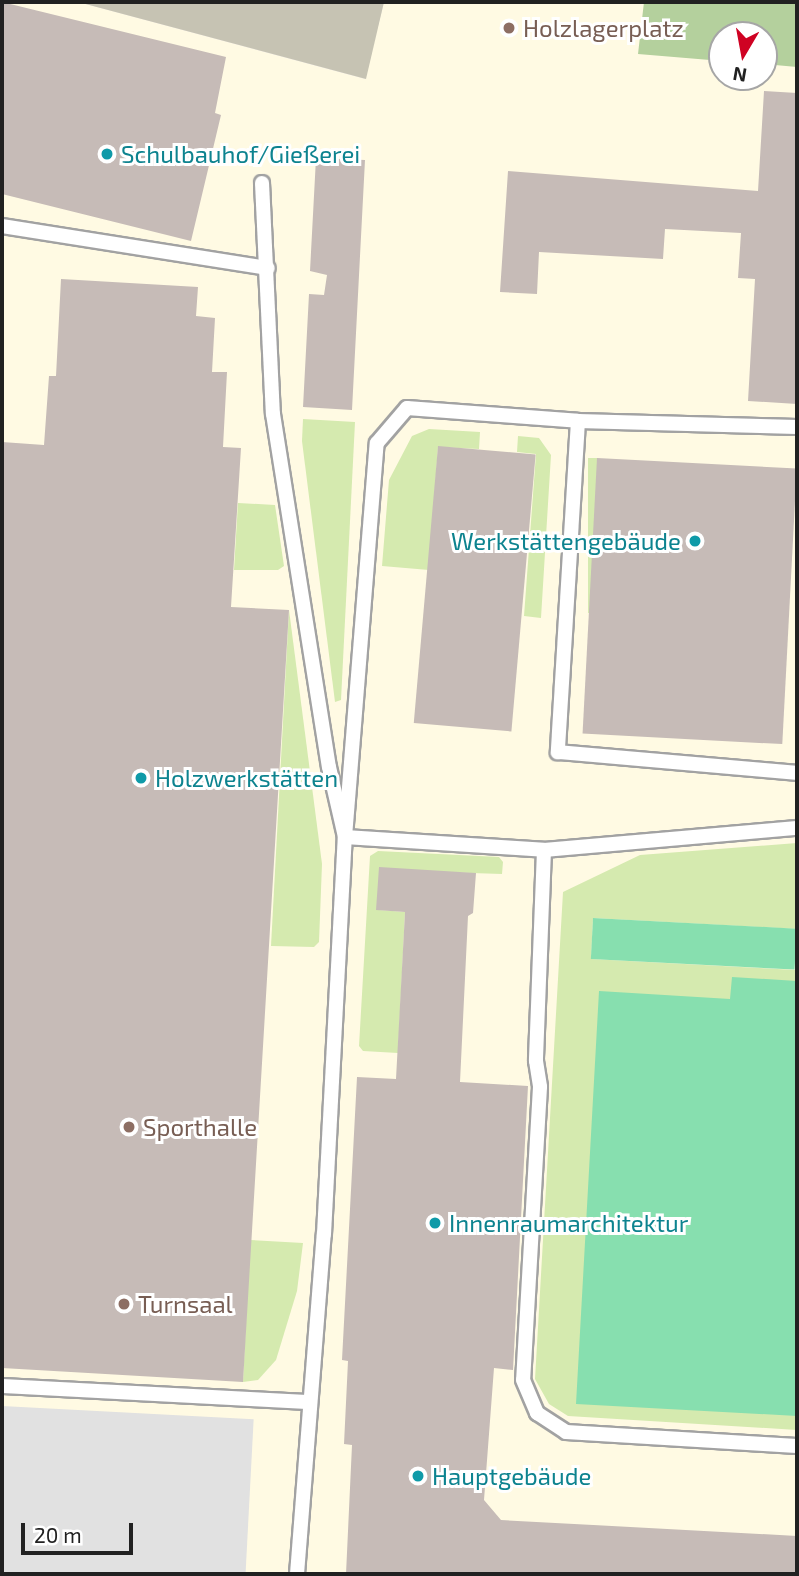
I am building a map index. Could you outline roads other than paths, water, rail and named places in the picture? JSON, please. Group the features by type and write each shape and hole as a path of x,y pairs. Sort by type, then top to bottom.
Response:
{"lane":[{"path":"262,183 273,414 329,767 345,837"},
{"path":"2,226 268,268"},
{"path":"297,1574 345,837 377,443 407,408 578,421 797,427"},
{"path":"578,421 558,752 797,773"},
{"path":"345,837 544,850 797,828"},
{"path":"544,850 536,1061 540,1087 523,1380 537,1413 566,1432 797,1446"},
{"path":"2,1385 310,1402"}],"place":[{"name":"Holzlagerplatz","path":"509,28"},
{"name":"Schulbauhof/Gießerei","path":"107,154"},
{"name":"Werkstättengebäude","path":"695,541"},
{"name":"Holzwerkstätten","path":"141,778"},
{"name":"Sporthalle","path":"129,1127"},
{"name":"Innenraumarchitektur","path":"435,1223"},
{"name":"Turnsaal","path":"124,1304"},
{"name":"Hauptgebäude","path":"418,1476"}]}
